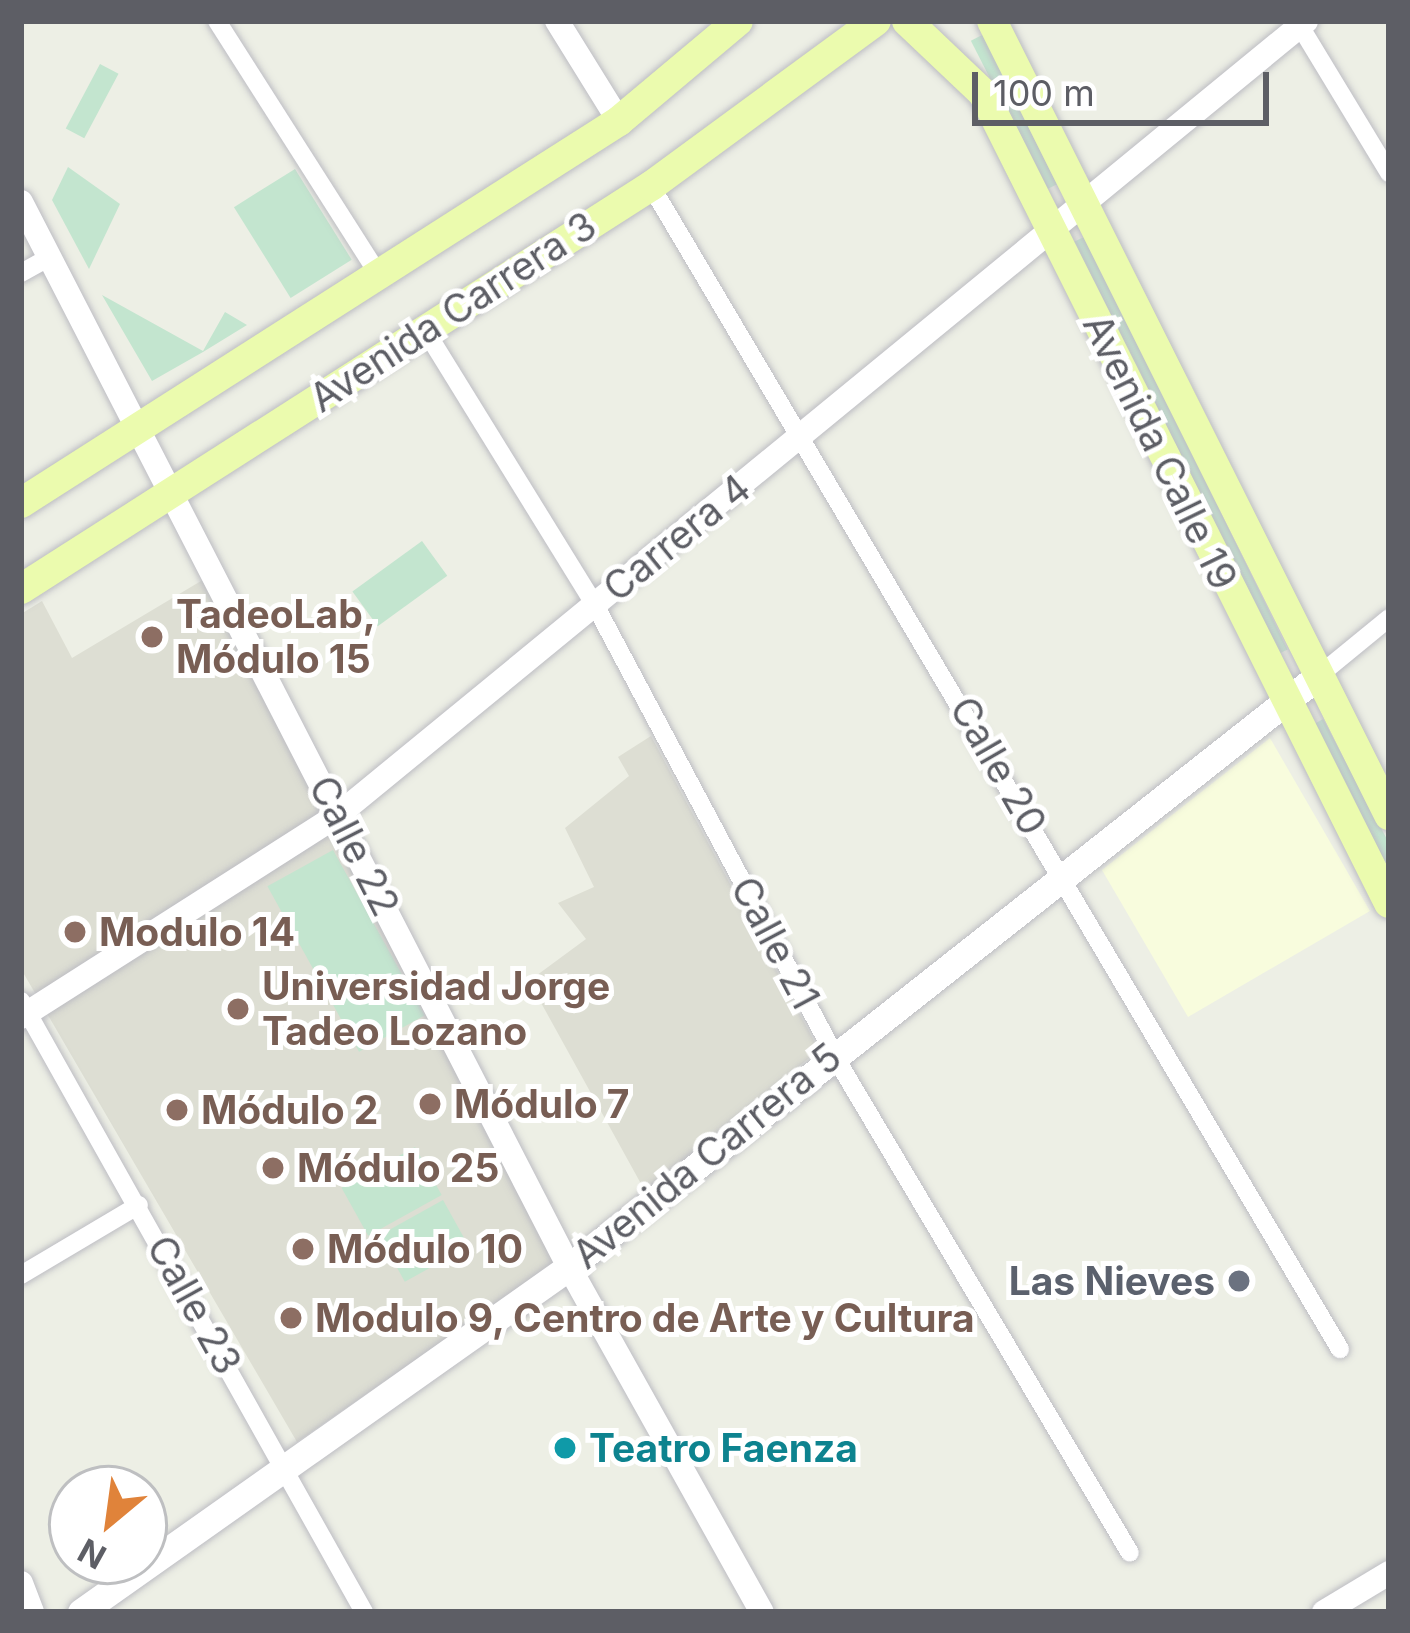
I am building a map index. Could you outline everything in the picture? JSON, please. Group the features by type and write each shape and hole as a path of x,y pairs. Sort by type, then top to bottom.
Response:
{"main road":[{"name":"Avenida Carrera 3","path":"21,503 619,122 738,21"},
{"name":"Avenida Carrera 3","path":"21,589 650,186 876,21"},
{"name":"Avenida Calle 19","path":"907,21 971,76 1389,903"},
{"name":"Avenida Calle 19","path":"992,21 1389,815"},
{"name":"Avenida Carrera 5","path":"81,1612 286,1472 569,1267 1060,874 1317,676"}],"street":[{"path":"217,21 380,277"},
{"path":"557,21 619,122"},
{"path":"1301,22 1389,173"},
{"name":"Carrera 4","path":"23,1010 338,815 1301,22"},
{"name":"Calle 20","path":"650,186 805,433 1340,1349"},
{"name":"Calle 22","path":"21,202 569,1267 763,1612"},
{"path":"21,272 50,257"},
{"name":"Calle 21","path":"425,330 595,605 834,1053 1130,1553"},
{"path":"1317,676 1389,618"},
{"name":"Calle 23","path":"23,1010 140,1205 364,1612"},
{"path":"21,1275 140,1205"},
{"path":"1324,1612 1387,1580"},
{"path":"21,1583 32,1612"}],"shaded area":[{"path":"986,33 1062,182 1047,190 971,41"},
{"path":"100,64 119,74 84,138 66,128"},
{"path":"68,167 120,204 89,269 52,200"},
{"path":"295,169 352,260 291,298 234,207"},
{"path":"1086,236 1288,649 1271,658 1069,244"},
{"path":"102,295 203,351 225,312 247,325 203,352 152,381"},
{"path":"422,541 447,576 378,626 352,592"},
{"name":"Universidad Jorge Tadeo Lozano","path":"206,578 557,1262 297,1442 21,969 21,614 42,601 72,658"},
{"path":"1323,719 1389,843 1389,881 1307,728"},
{"path":"651,736 819,1050 645,1191 529,981 586,939 558,903 594,887 565,828 629,776 618,757"},
{"path":"1270,738 1370,911 1188,1017 1102,870"},
{"path":"333,850 425,1015 359,1052 267,886"},
{"path":"415,1147 442,1195 368,1236 342,1188"},
{"path":"443,1200 469,1246 405,1282 379,1235"}],"place":[{"name":"TadeoLab, Módulo 15","path":"152,637"},
{"name":"Modulo 14","path":"75,932"},
{"name":"Universidad Jorge Tadeo Lozano","path":"238,1009"},
{"name":"Módulo 7","path":"430,1104"},
{"name":"Módulo 2","path":"177,1110"},
{"name":"Módulo 25","path":"273,1168"},
{"name":"Módulo 10","path":"303,1249"},
{"name":"Las Nieves","path":"1239,1281"},
{"name":"Modulo 9, Centro de Arte y Cultura","path":"291,1318"},
{"name":"Teatro Faenza","path":"565,1448"}]}
